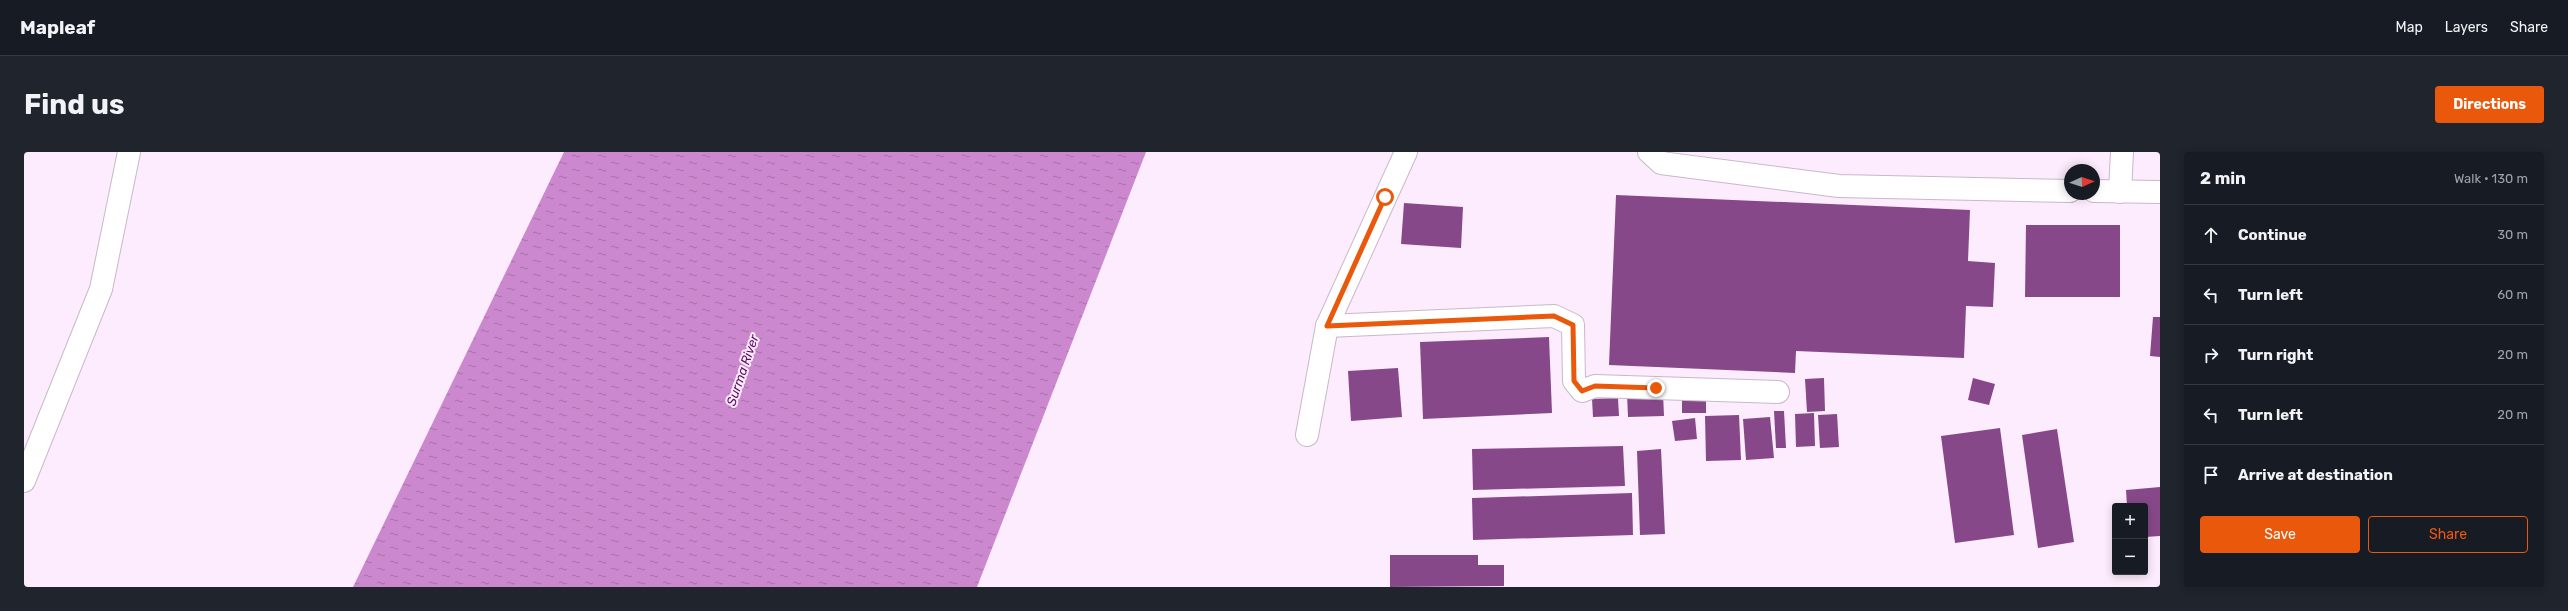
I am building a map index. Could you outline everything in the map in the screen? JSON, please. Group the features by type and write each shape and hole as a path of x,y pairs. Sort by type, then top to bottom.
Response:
{"street":[{"path":"24,481 101,289 129,152"},
{"path":"1307,435 1327,326 1406,152"},
{"path":"1649,152 1661,163 1839,186 2064,191"},
{"path":"2120,192 2122,152"},
{"path":"2100,191 2160,192"},
{"path":"1327,326 1554,316 1573,325 1574,381 1582,391 1595,386 1778,392"}],"water":[{"name":"Surma River","path":"564,152 1146,152 977,587 353,587"}],"building":[{"path":"1616,195 1970,210 1968,261 1995,263 1993,307 1966,306 1964,358 1796,351 1795,373 1609,365"},
{"path":"1404,203 1463,207 1461,248 1401,244"},
{"path":"2026,225 2120,225 2120,297 2025,297"},
{"path":"2153,317 2160,317 2160,357 2150,356"},
{"path":"1549,337 1552,413 1423,419 1420,342"},
{"path":"1398,368 1402,417 1351,421 1348,371"},
{"path":"1824,378 1825,411 1807,412 1805,379"},
{"path":"1973,378 1995,384 1989,405 1968,400"},
{"path":"1682,392 1706,392 1706,413 1682,413"},
{"path":"1663,393 1664,416 1628,417 1627,394"},
{"path":"1618,398 1619,416 1593,417 1592,399"},
{"path":"1774,411 1784,411 1786,448 1776,448"},
{"path":"1814,413 1815,446 1796,447 1795,414"},
{"path":"1837,414 1839,447 1820,448 1818,415"},
{"path":"1739,415 1741,460 1706,461 1705,416"},
{"path":"1770,417 1774,458 1746,460 1743,419"},
{"path":"1695,418 1697,439 1675,441 1672,421"},
{"path":"2000,428 2014,535 1955,543 1941,436"},
{"path":"2057,429 2074,542 2038,548 2022,435"},
{"path":"1623,446 1625,486 1473,490 1472,449"},
{"path":"1661,449 1665,534 1640,535 1637,451"},
{"path":"2160,487 2160,536 2148,537 2148,503 2127,503 2126,490"},
{"path":"1632,493 1633,535 1473,540 1472,498"},
{"path":"1390,555 1478,555 1478,565 1504,565 1504,586 1390,587"}],"route":[{"path":"1385,197 1327,326 1554,316 1573,325 1574,381 1582,391 1595,386 1656,388"}]}
